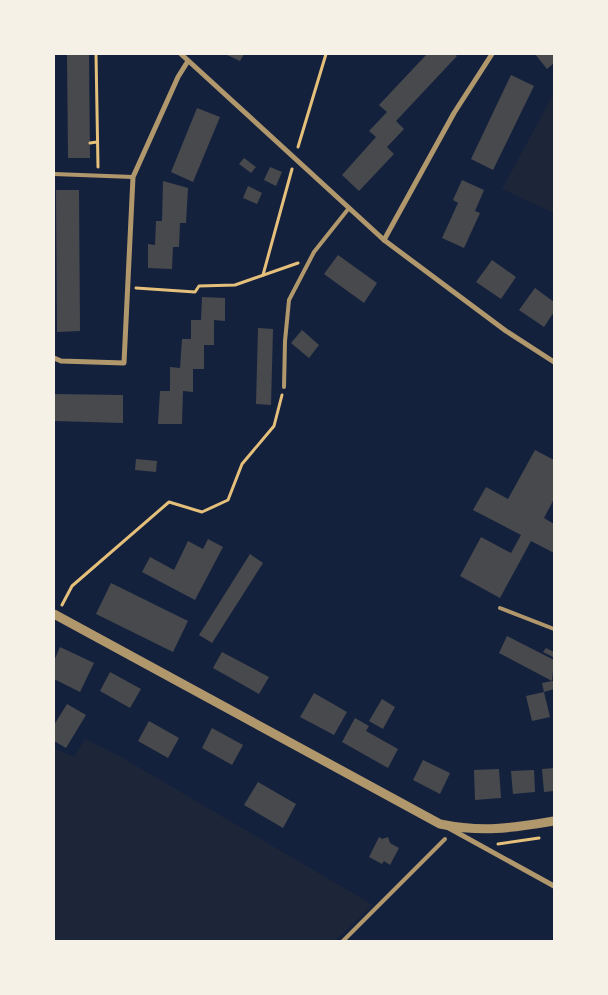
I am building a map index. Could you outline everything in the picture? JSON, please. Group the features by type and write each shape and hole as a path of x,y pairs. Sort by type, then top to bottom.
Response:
{"street":[{"path":"181,54 384,240 506,331 554,362"},
{"path":"384,240 454,113 492,54"},
{"path":"54,358 60,360 124,363 133,177 178,77 188,60"},
{"path":"55,615 554,886"},
{"path":"440,824 468,830 503,829 554,821"}],"lane":[{"path":"54,174 133,177"},
{"path":"284,387 289,300 310,259 349,208"},
{"path":"500,608 554,629"},
{"path":"342,941 445,839"}],"path":[{"path":"96,54 98,170 106,170"},
{"path":"263,275 326,54"},
{"path":"90,74 96,74"},
{"path":"90,109 97,109"},
{"path":"90,143 97,142"},
{"path":"128,288 196,292 199,286 235,285 310,259"},
{"path":"55,615 72,586 168,502 202,512 228,500 242,464 274,426 284,387"}],"shaded area":[{"path":"554,93 554,213 502,189"},
{"path":"85,739 123,758 373,905 335,941 54,941 54,748 74,757"}],"building":[{"path":"67,54 89,54 90,158 68,158"},
{"path":"225,54 244,54 240,61"},
{"path":"427,54 454,54 457,56 396,121 404,129 387,147 394,154 359,191 342,175 376,137 369,131 387,112 379,105"},
{"path":"535,54 554,54 554,63 547,69"},
{"path":"511,75 534,86 493,170 471,159"},
{"path":"197,108 220,117 193,182 171,172"},
{"path":"244,158 256,167 251,173 239,164"},
{"path":"270,167 282,172 276,186 264,180"},
{"path":"462,180 484,190 475,211 480,213 464,248 442,238 458,203 453,200"},
{"path":"163,181 188,188 186,223 180,223 179,247 173,247 172,269 148,268 148,244 155,245 156,221 162,221"},
{"path":"248,186 262,193 257,204 243,198"},
{"path":"56,190 79,190 80,331 57,332"},
{"path":"338,255 377,283 364,303 324,274"},
{"path":"492,260 516,277 501,299 476,282"},
{"path":"535,288 554,302 554,312 544,327 519,310"},
{"path":"202,297 225,298 225,321 214,320 214,345 204,345 204,369 193,369 193,392 183,391 182,424 158,424 160,391 170,391 170,367 180,368 182,339 191,339 191,320 201,320"},
{"path":"258,328 273,329 271,405 256,404"},
{"path":"302,330 319,345 309,358 291,343"},
{"path":"54,394 123,395 123,423 54,421"},
{"path":"535,450 554,460 554,499 544,518 554,524 554,553 531,541 500,598 460,576 481,537 511,553 521,535 473,510 486,487 508,499"},
{"path":"136,459 157,461 156,472 135,470"},
{"path":"208,539 223,547 195,600 142,572 150,557 174,570 188,541 203,549"},
{"path":"250,554 263,563 212,643 199,635"},
{"path":"111,583 188,621 173,652 96,614"},
{"path":"507,636 554,660 552,681 499,653"},
{"path":"60,647 94,663 80,692 54,679 54,661"},
{"path":"546,648 554,652 553,657 543,652"},
{"path":"222,652 269,677 259,694 213,668"},
{"path":"110,672 141,689 130,708 100,691"},
{"path":"554,681 554,689 544,692 542,683"},
{"path":"544,692 550,717 532,721 526,696"},
{"path":"314,693 347,712 334,735 300,717"},
{"path":"382,699 395,707 383,729 369,721"},
{"path":"67,704 86,715 66,748 54,741 54,725"},
{"path":"355,718 369,726 366,731 398,749 388,768 342,742"},
{"path":"149,721 179,738 168,758 138,741"},
{"path":"212,728 243,745 232,765 202,748"},
{"path":"423,760 450,773 440,794 413,780"},
{"path":"554,768 554,791 544,792 542,769"},
{"path":"499,769 501,798 475,800 474,770"},
{"path":"534,770 535,792 513,794 511,771"},
{"path":"258,782 296,804 283,828 244,805"},
{"path":"379,837 382,839 388,837 390,843 399,848 390,865 384,861 382,864 369,857"}]}
